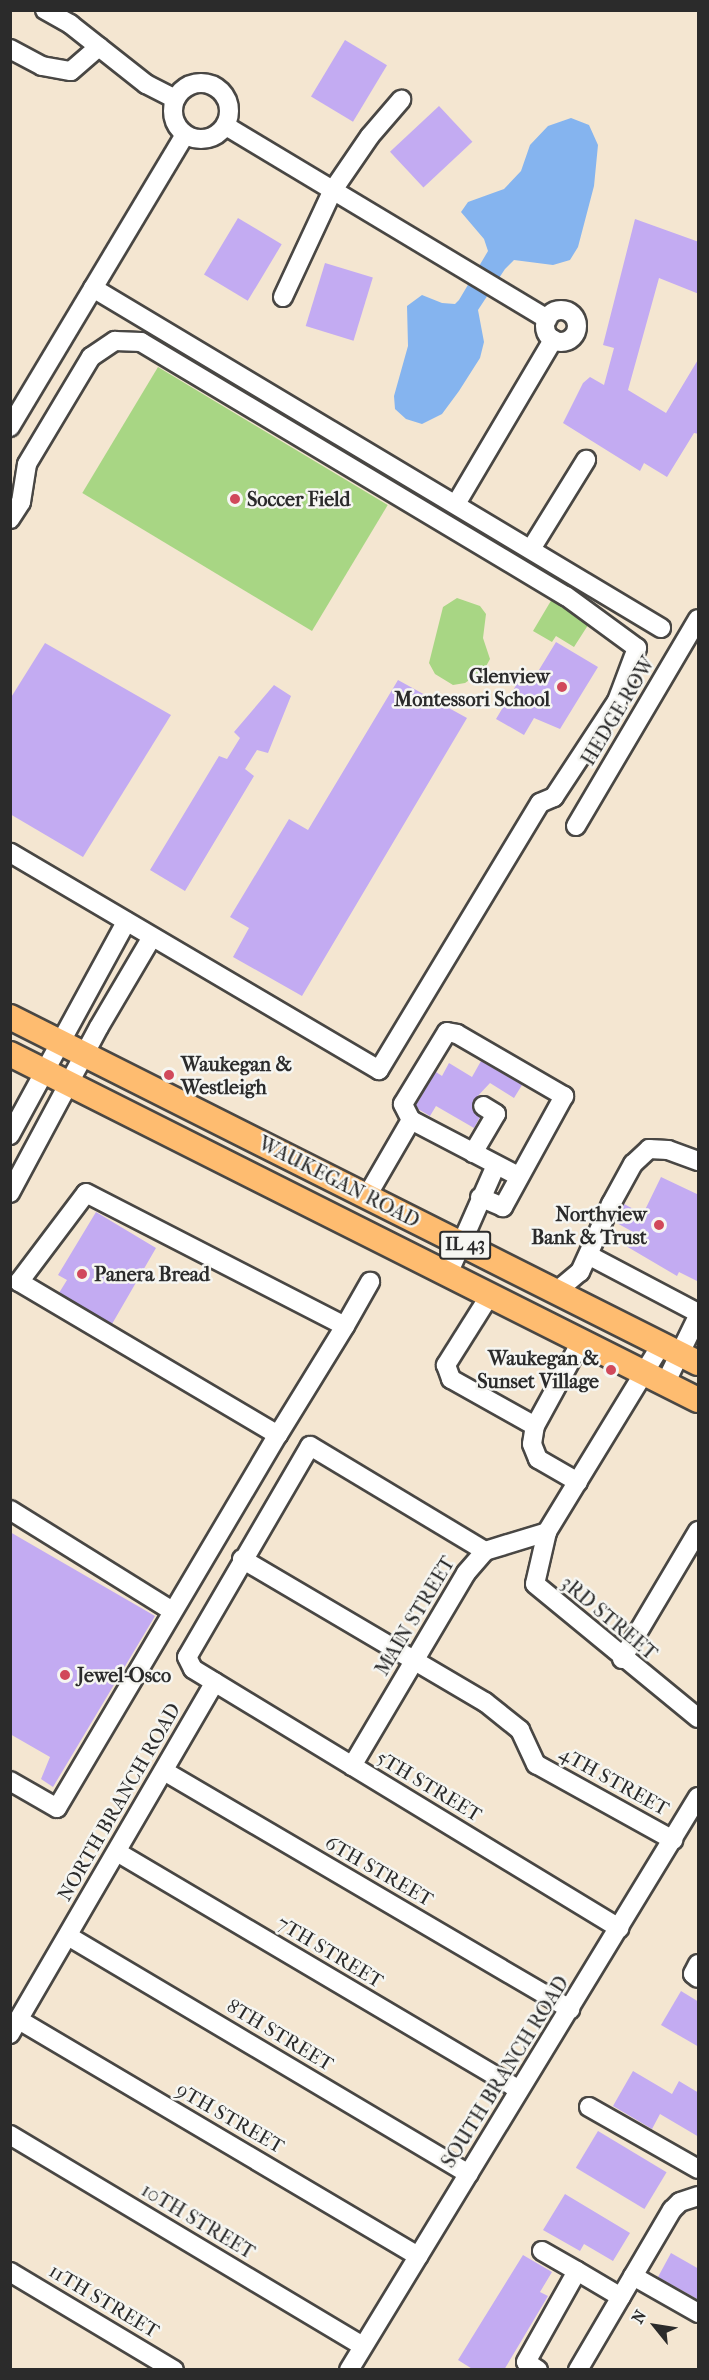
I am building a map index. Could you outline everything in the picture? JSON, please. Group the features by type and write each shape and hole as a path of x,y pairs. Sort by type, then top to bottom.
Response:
{"main road":[{"name":"WAUKEGAN ROAD","path":"10,1017 680,1354"},
{"name":"WAUKEGAN ROAD","path":"10,1054 699,1400"},
{"path":"440,1270 454,1240"}],"street":[{"path":"45,10 74,17 99,47 146,84 175,99"},
{"path":"10,49 60,71 71,71 99,47"},
{"path":"210,84 228,101 226,126 212,138 193,139 185,135 173,119 175,99 186,87 210,84"},
{"path":"283,297 333,190 370,136 401,100"},
{"path":"226,126 547,319"},
{"path":"10,427 185,135"},
{"path":"93,288 661,628"},
{"path":"560,310 570,313 576,322 573,337 563,342 553,340 545,328 547,319 560,310"},
{"path":"456,504 553,340"},
{"path":"10,519 21,502 27,464 91,357 115,341 141,342 566,596 637,648 617,701 554,797 540,802 379,1070 10,853"},
{"path":"531,549 586,460"},
{"name":"HEDGE ROW","path":"576,826 699,619"},
{"path":"10,1135 59,1041 126,922"},
{"path":"10,1193 87,1055 99,1027 152,937"},
{"path":"480,1197 503,1206 564,1096 457,1034 444,1035 407,1093 403,1109 411,1120 518,1176"},
{"path":"473,1153 496,1114 483,1106"},
{"path":"367,1196 411,1120"},
{"path":"557,1291 580,1272 590,1256 611,1203 633,1164 649,1149 668,1150 699,1161"},
{"path":"454,1240 496,1165"},
{"path":"278,1435 13,1281 86,1193 345,1326"},
{"path":"547,1532 578,1482 654,1378 680,1354 699,1314 590,1256"},
{"path":"10,1781 57,1808 172,1611 370,1282"},
{"path":"490,1295 446,1365 451,1379 535,1426"},
{"path":"578,1482 538,1460 532,1444 535,1426 582,1340"},
{"path":"215,1682 193,1668 187,1657 242,1559 310,1446 485,1551"},
{"path":"10,1510 172,1611"},
{"path":"622,1659 699,1531"},
{"name":"MAIN STREET","path":"352,1766 466,1573 485,1551 547,1532"},
{"name":"3RD STREET","path":"547,1532 535,1584 622,1659 699,1718"},
{"name":"4TH STREET","path":"242,1559 485,1702 520,1730 536,1764 673,1840"},
{"name":"5TH STREET","path":"215,1682 619,1928"},
{"name":"NORTH BRANCH ROAD","path":"15,2027 215,1682"},
{"name":"6TH STREET","path":"164,1771 570,2009"},
{"name":"SOUTH BRANCH ROAD","path":"348,2370 699,1797"},
{"name":"7TH STREET","path":"117,1852 519,2090"},
{"name":"8TH STREET","path":"68,1935 469,2174"},
{"path":"699,1964 693,1974 699,1978"},
{"name":"9TH STREET","path":"15,2027 418,2256"},
{"path":"589,2107 699,2169"},
{"name":"10TH STREET","path":"10,2135 363,2346"},
{"path":"578,2370 672,2210 680,2202 699,2196"},
{"path":"542,2250 621,2297"},
{"path":"538,2370 526,2362 577,2271"},
{"name":"11TH STREET","path":"10,2272 174,2370"},
{"path":"633,2276 699,2313"},
{"path":"567,2289 595,2282"}],"green space":[{"name":"Soccer Field","path":"158,367 388,505 312,631 82,493"},
{"path":"457,598 480,606 486,614 483,638 490,659 484,670 465,683 453,685 435,674 429,663 443,607"},
{"path":"552,599 590,622 574,647 556,636 552,642 533,631"}],"water":[{"path":"571,118 589,125 598,145 594,186 578,247 570,260 553,265 514,260 505,269 478,310 484,342 480,358 459,391 442,414 422,424 406,419 395,409 394,396 408,346 407,306 422,295 442,303 455,304 459,300 488,251 484,239 461,212 468,202 504,189 521,171 530,145 548,126"}],"building":[{"path":"345,40 387,65 353,122 311,97"},
{"path":"439,106 472,142 423,188 390,152"},
{"path":"238,218 282,244 248,301 204,275"},
{"path":"635,219 699,242 699,294 659,278 628,390 666,413 699,358 699,434 694,433 667,477 644,463 640,471 563,423 583,383 590,377 604,385 614,348 603,345"},
{"path":"325,263 373,278 354,341 306,326"},
{"name":"Glenview Montessori School","path":"556,642 598,667 560,729 534,718 524,735 496,719 521,677 531,683"},
{"path":"45,643 171,715 83,857 10,814 10,699"},
{"path":"398,680 467,718 302,996 233,957 249,928 230,917 289,819 308,830"},
{"path":"274,685 291,696 268,753 257,750 245,769 254,776 185,891 150,870 219,756 227,759 240,738 234,732"},
{"path":"481,1061 522,1085 514,1098 490,1083 473,1101 473,1111 480,1117 474,1128 436,1106 430,1116 418,1109 416,1105 436,1072 442,1076 449,1063 472,1077"},
{"name":"Northview Bank & Trust","path":"661,1177 699,1195 699,1282 679,1272 677,1276 626,1246 633,1232 615,1222 624,1204 643,1214"},
{"path":"96,1212 156,1248 112,1324 59,1293 67,1280 58,1275"},
{"name":"Jewel-Osco","path":"10,1532 155,1616 53,1787 41,1779 50,1757 10,1734"},
{"path":"681,1991 699,2002 699,2047 661,2025"},
{"path":"633,2071 672,2094 679,2081 699,2093 699,2137 660,2114 652,2129 613,2106"},
{"path":"598,2131 667,2172 644,2209 576,2168"},
{"path":"565,2194 630,2233 613,2261 584,2244 580,2251 543,2230"},
{"path":"671,2253 699,2269 699,2300 658,2277"},
{"path":"523,2255 552,2272 540,2292 548,2296 504,2370 474,2370 458,2360"}],"place":[{"name":"Soccer Field","path":"235,499"},
{"name":"Glenview Montessori School","path":"562,687"},
{"name":"Waukegan & Westleigh","path":"169,1075"},
{"name":"Northview Bank & Trust","path":"659,1225"},
{"name":"Panera Bread","path":"82,1274"},
{"name":"Waukegan & Sunset Village","path":"611,1370"},
{"name":"Jewel-Osco","path":"65,1675"}]}
